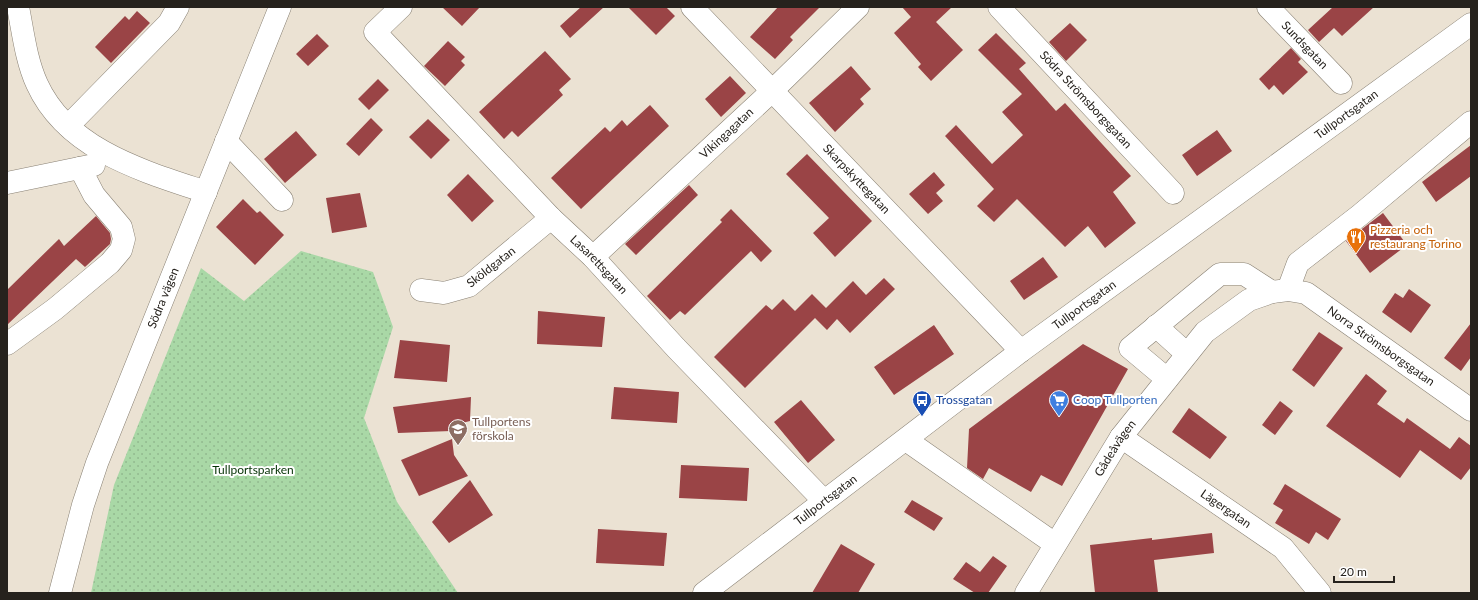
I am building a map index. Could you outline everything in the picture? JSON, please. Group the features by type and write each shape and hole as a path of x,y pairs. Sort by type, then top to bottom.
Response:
{"main road":[{"path":"18,7 28,56 37,84 48,104 68,126 117,160 206,192"},
{"path":"68,126 169,23 178,7"},
{"name":"Södra vägen","path":"60,593 83,505 97,463 280,7"},
{"name":"Lasarettsgatan","path":"401,7 375,32 551,218 593,257 676,348 824,501"},
{"name":"Skarpskyttegatan","path":"692,7 1021,352"},
{"name":"Vikingagatan","path":"593,257 772,92 858,7"},
{"name":"Södra Strömsborgsgatan","path":"999,7 1173,193"},
{"name":"Sundsgatan","path":"1268,7 1341,84"},
{"name":"Tullportsgatan","path":"704,593 1021,352 1471,24"},
{"path":"1167,379 1130,348 1220,274 1244,274 1280,291 1298,263 1360,215 1471,122"},
{"path":"226,141 282,200"},
{"path":"7,183 117,160"},
{"path":"7,344 55,309 110,263 121,250 124,239 121,227 94,196 80,168"},
{"name":"Sköldgatan","path":"421,290 444,293 469,286 551,218"},
{"name":"Gådeåvägen","path":"1026,593 1121,436 1205,332 1249,300 1280,291"},
{"name":"Norra Strömsborgsgatan","path":"1280,291 1306,293 1471,410"},
{"path":"1156,326 1187,354"},
{"name":"Lägergatan","path":"1121,436 1283,548 1320,593"},
{"path":"906,440 1055,544"}],"green space":[{"name":"Tullportsparken","path":"301,251 373,272 393,327 364,418 397,502 458,593 91,593 114,485 201,268 244,301"}],"building":[{"path":"442,7 480,7 462,26"},
{"path":"581,7 604,7 570,38 560,26"},
{"path":"628,7 666,7 675,16 656,35"},
{"path":"778,7 820,7 790,37 793,40 775,59 750,37"},
{"path":"902,7 952,7 936,22 963,50 931,81 918,67 921,64 894,33 911,17"},
{"path":"1333,7 1374,7 1342,36 1334,28 1319,42 1308,30"},
{"path":"137,11 150,23 111,63 95,47 125,16 129,20"},
{"path":"1070,23 1087,40 1066,61 1049,42"},
{"path":"996,33 1026,63 1019,69 1056,111 1065,103 1131,176 1113,192 1136,223 1105,248 1088,226 1065,247 1017,199 994,222 977,206 994,189 945,136 956,125 992,164 1023,135 1002,112 1022,94 978,50"},
{"path":"317,34 329,46 308,66 296,54"},
{"path":"448,41 465,57 461,61 465,65 445,86 424,66"},
{"path":"1291,48 1301,59 1298,62 1308,72 1283,95 1274,85 1269,90 1259,79"},
{"path":"545,51 571,79 559,90 563,95 518,137 512,131 504,139 479,112"},
{"path":"851,66 871,89 860,99 864,104 835,132 809,103"},
{"path":"730,76 746,93 721,117 705,99"},
{"path":"378,79 389,90 369,110 358,99"},
{"path":"650,105 669,126 581,209 551,178 605,127 610,132 622,120 627,126"},
{"path":"371,118 383,130 359,156 346,144"},
{"path":"428,119 450,140 431,159 409,137"},
{"path":"1217,130 1232,151 1197,176 1182,155"},
{"path":"296,131 317,155 285,183 264,159"},
{"path":"1471,145 1471,176 1436,202 1422,182"},
{"path":"807,154 872,221 835,257 813,233 829,218 786,174"},
{"path":"934,172 945,185 936,193 943,201 928,214 909,194"},
{"path":"468,174 494,201 472,222 447,195"},
{"path":"689,185 698,195 636,255 625,244"},
{"path":"360,193 367,227 332,233 326,198"},
{"path":"243,199 257,213 260,211 284,235 255,265 216,227"},
{"path":"731,209 772,251 761,262 751,251 685,315 680,311 670,320 647,296 722,222 720,220"},
{"path":"1383,213 1407,245 1370,273 1346,241"},
{"path":"96,216 110,233 110,244 85,267 76,259 7,325 7,290 59,239 64,246"},
{"path":"1043,257 1058,277 1024,300 1010,281"},
{"path":"884,278 895,289 850,333 837,319 827,330 815,318 745,388 714,357 766,305 772,310 783,299 795,311 812,294 826,308 853,281 866,295"},
{"path":"1409,289 1431,305 1411,333 1382,312 1395,293 1403,298"},
{"path":"538,311 605,317 602,347 537,344"},
{"path":"1471,323 1471,357 1461,371 1444,358"},
{"path":"934,325 954,354 894,395 874,367"},
{"path":"1319,332 1343,348 1314,387 1292,370"},
{"path":"400,340 450,345 447,382 394,378"},
{"path":"1083,344 1128,369 1062,486 1041,475 1031,492 989,468 983,479 967,468 969,429"},
{"path":"1366,374 1387,391 1377,404 1404,423 1407,418 1450,449 1459,437 1471,446 1471,467 1461,480 1420,450 1400,478 1326,426"},
{"path":"614,387 679,392 677,423 611,419"},
{"path":"471,397 470,421 450,426 451,431 398,433 393,407"},
{"path":"801,400 835,440 808,463 774,422"},
{"path":"1280,401 1293,411 1275,435 1262,425"},
{"path":"1189,408 1227,437 1210,459 1172,432"},
{"path":"452,439 454,455 468,476 419,496 401,460"},
{"path":"681,465 749,468 747,501 679,498"},
{"path":"470,480 493,515 449,543 432,522"},
{"path":"1285,484 1341,519 1328,540 1316,532 1309,544 1275,523 1283,510 1273,504"},
{"path":"912,500 943,518 934,531 904,512"},
{"path":"598,529 667,533 664,566 596,563"},
{"path":"1212,533 1214,553 1154,560 1158,593 1095,593 1090,545"},
{"path":"841,544 875,564 858,593 812,593"},
{"path":"993,556 1007,566 988,593 975,593 953,579 966,562 980,572"}],"place":[{"name":"Pizzeria och restaurang Torino","path":"1356,254"},
{"name":"Trossgatan","path":"922,417"},
{"name":"Coop Tullporten","path":"1059,417"},
{"name":"Tullportens förskola","path":"458,446"}]}
